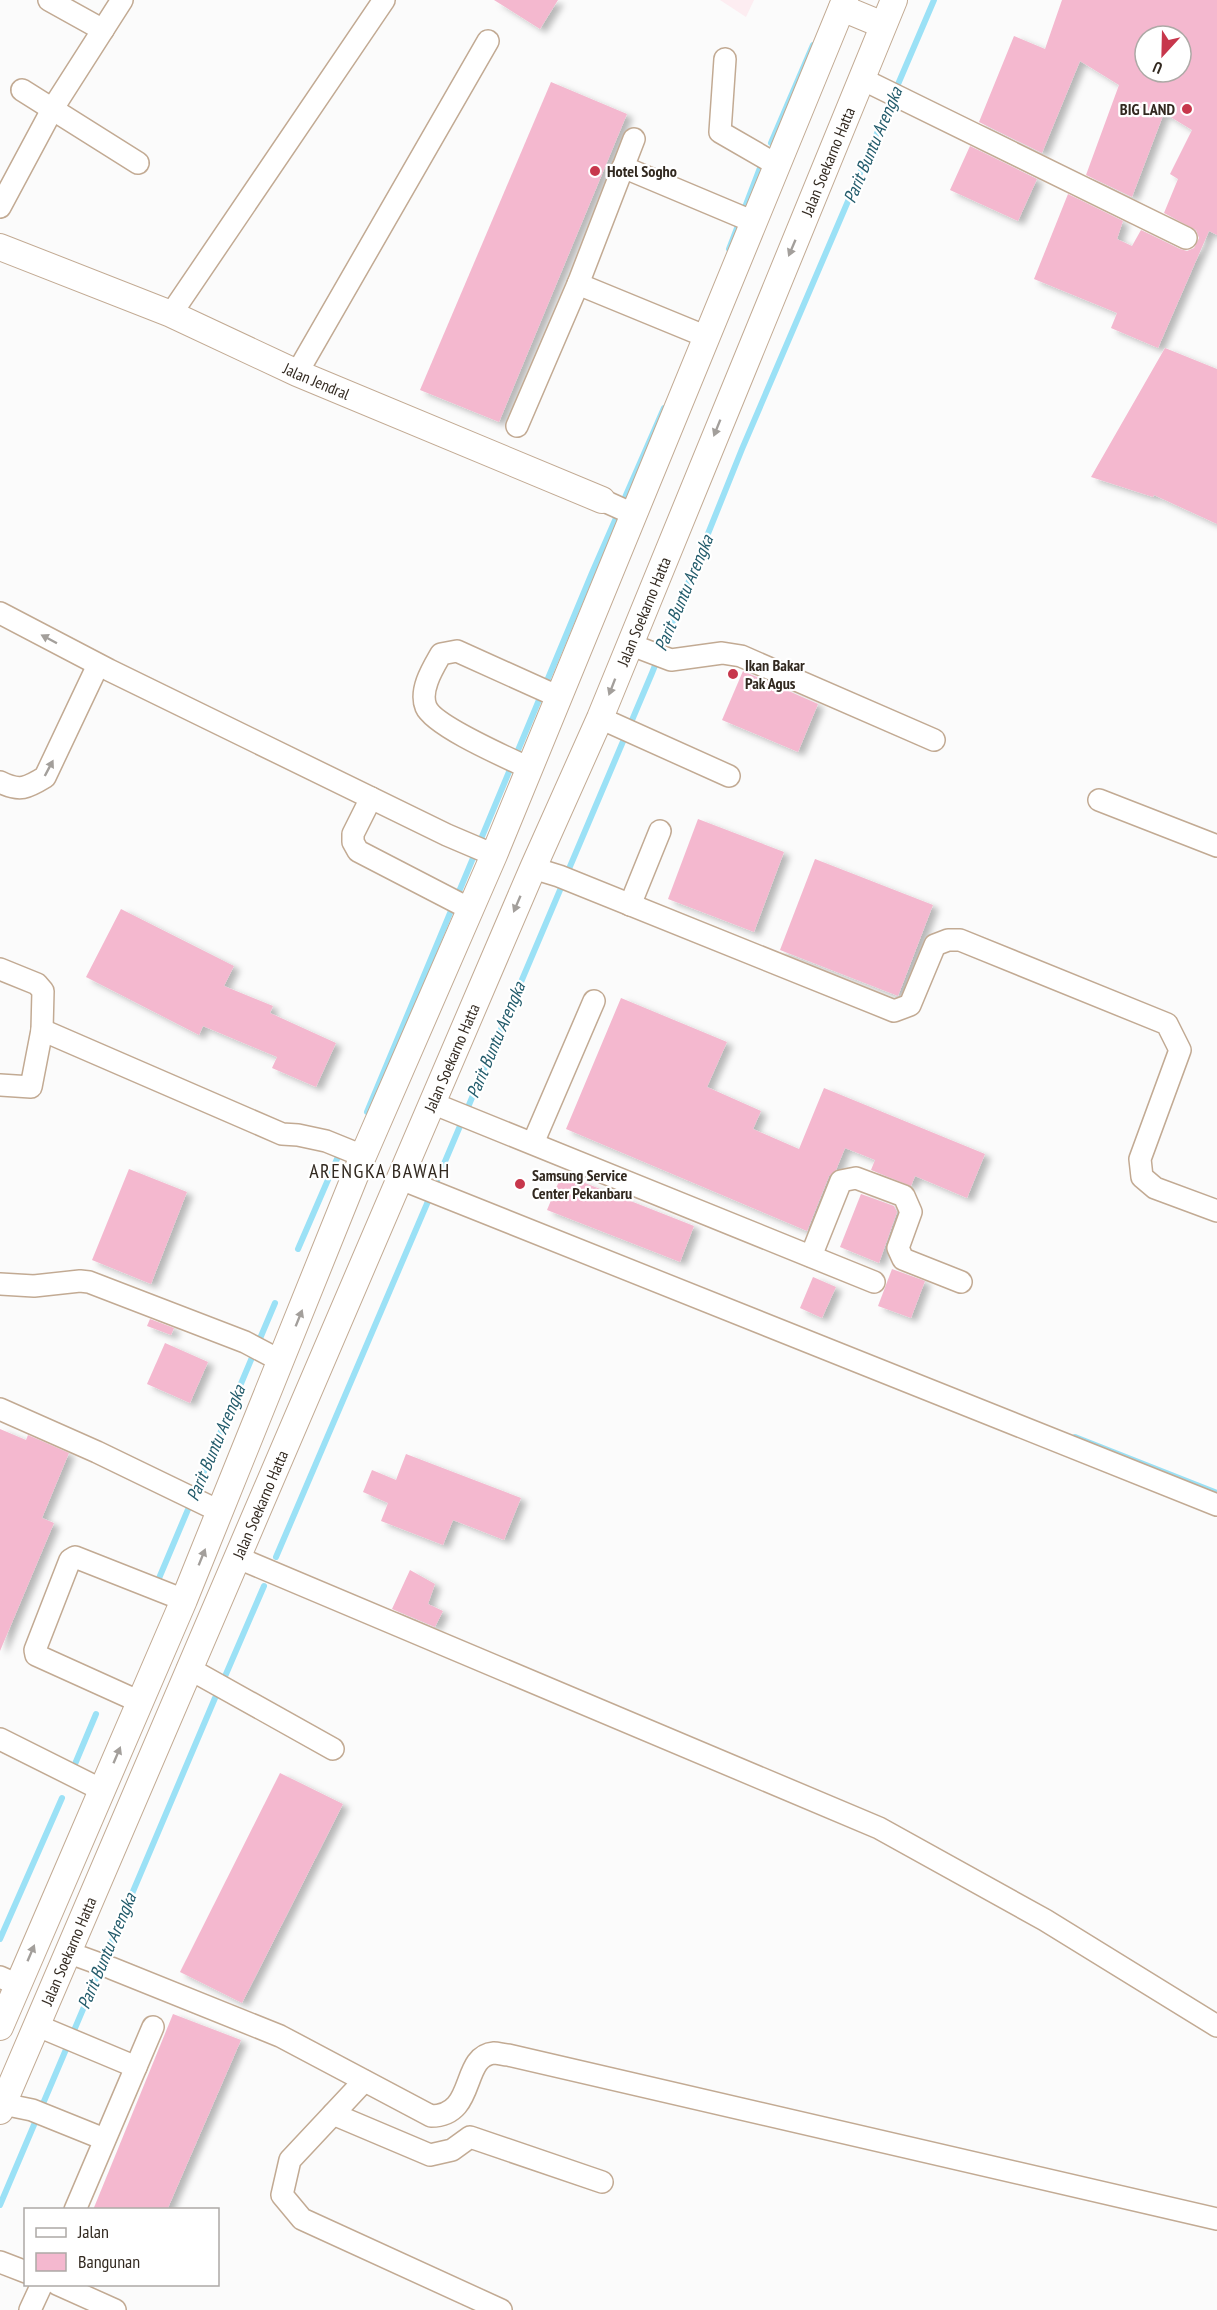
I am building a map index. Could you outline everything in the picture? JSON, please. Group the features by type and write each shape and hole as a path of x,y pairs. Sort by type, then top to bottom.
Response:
{"main road":[{"name":"Jalan Soekarno Hatta","path":"1,2108 533,868 619,725 629,644 894,0"},
{"name":"Jalan Soekarno Hatta","path":"0,2027 9,1981 102,1790 184,1600 216,1509 355,1152 470,909 486,851 519,763 707,337 843,4"},
{"path":"843,4 883,25"},
{"name":"Jalan Jendral","path":"0,247 171,314 297,373 602,500"}],"street":[{"path":"49,0 103,30"},
{"path":"0,207 53,108 122,0"},
{"path":"171,314 384,0"},
{"path":"297,373 488,41"},
{"path":"725,59 720,132 777,165"},
{"path":"862,80 1186,238"},
{"path":"22,90 138,163"},
{"path":"517,426 578,284 634,139"},
{"path":"623,167 742,217"},
{"path":"578,284 707,337"},
{"name":"Jalan Jendral","path":"602,500 630,512"},
{"path":"0,613 98,665 447,835 486,851"},
{"path":"629,644 663,657 734,654 934,741"},
{"path":"519,763 440,723 426,706 425,688 432,668 441,654 457,651 550,692"},
{"path":"0,782 12,789 28,787 45,777 98,665"},
{"path":"619,725 729,776"},
{"path":"371,798 353,834 353,842 358,851 470,909"},
{"path":"1099,800 1217,846"},
{"path":"630,905 660,831"},
{"path":"533,868 559,876 894,1011 910,1005 935,945 948,940 960,940 1167,1024 1180,1050 1140,1159 1142,1177 1155,1188 1217,1211"},
{"path":"0,969 37,984 43,991 42,1030 31,1087 0,1085"},
{"path":"533,1143 594,1001"},
{"path":"42,1030 282,1134 298,1135 355,1152"},
{"path":"432,1103 874,1282"},
{"path":"812,1256 841,1181 856,1178 904,1196 910,1212 898,1248 903,1259 961,1282"},
{"path":"401,1179 1217,1505"},
{"path":"0,1284 34,1286 89,1282 245,1342 275,1357"},
{"path":"0,1409 216,1509"},
{"path":"140,1702 36,1655 35,1650 70,1560 75,1557 184,1600"},
{"path":"236,1557 879,1828 1045,1920 1217,2026"},
{"path":"188,1668 333,1749"},
{"path":"0,1739 102,1790"},
{"path":"66,1952 105,1965 280,2036 431,2116 440,2116 458,2106 477,2064 484,2057 493,2053 1217,2219"},
{"path":"38,2026 136,2067"},
{"path":"76,2208 153,2027"},
{"path":"364,2081 290,2160 282,2195 302,2220 501,2310"},
{"path":"1,2108 38,2112 104,2139"},
{"path":"333,2114 430,2156 452,2150 470,2137 602,2182"},
{"path":"0,2262 24,2271"},
{"path":"30,2310 41,2286"},
{"path":"61,2286 115,2310"}],"shaded area":[{"path":"720,0 754,0 746,17"}],"building":[{"path":"494,0 558,0 540,29"},
{"path":"1062,0 1217,0 1217,235 1209,231 1158,348 1111,328 1117,313 1034,279 1068,194 1123,221 1117,239 1132,246 1141,230 1180,249 1187,251 1194,248 1199,238 1196,230 1164,213 1178,179 1170,174 1192,130 1164,113 1132,197 1086,175 1119,85 1080,61 1042,153 979,122 1014,36 1045,49"},
{"path":"551,82 627,114 499,422 420,390"},
{"path":"970,146 1037,179 1018,221 950,190"},
{"path":"1165,348 1217,369 1217,524 1154,495 1153,497 1091,477"},
{"path":"743,671 818,704 798,752 722,720"},
{"path":"698,819 784,852 754,932 668,899"},
{"path":"815,859 933,905 898,996 780,950"},
{"path":"121,909 234,966 224,986 273,1006 270,1013 336,1043 316,1087 272,1068 277,1057 203,1026 199,1035 86,977"},
{"path":"621,998 727,1042 707,1087 761,1111 753,1129 799,1149 824,1088 985,1154 967,1198 915,1176 911,1186 871,1170 875,1160 845,1148 836,1170 829,1176 807,1231 566,1129"},
{"path":"129,1169 187,1192 151,1284 92,1260"},
{"path":"562,1174 694,1226 680,1262 547,1210"},
{"path":"861,1194 894,1206 897,1212 879,1263 840,1247"},
{"path":"892,1269 925,1281 911,1318 878,1306"},
{"path":"813,1277 836,1287 822,1318 800,1308"},
{"path":"150,1319 174,1328 171,1335 147,1326"},
{"path":"165,1343 208,1362 190,1403 147,1384"},
{"path":"0,1429 26,1440 28,1435 69,1453 42,1518 54,1523 0,1651"},
{"path":"406,1454 521,1498 504,1540 453,1520 443,1545 381,1521 388,1503 363,1492 372,1470 396,1480"},
{"path":"410,1570 435,1584 428,1604 443,1611 435,1627 392,1609"},
{"path":"280,1773 343,1804 242,2003 180,1972"},
{"path":"173,2014 241,2040 168,2208 94,2208"}],"waterway":[{"name":"Parit Buntu Arengka","path":"435,1185 652,673 742,449 934,0"},
{"name":"Parit Buntu Arengka","path":"771,143 813,45"},
{"name":"Parit Buntu Arengka","path":"729,249 763,160"},
{"name":"Parit Buntu Arengka","path":"367,1112 592,573 664,408"},
{"name":"Parit Buntu Arengka","path":"298,1249 340,1152"},
{"name":"Parit Buntu Arengka","path":"276,1557 429,1199"},
{"name":"Parit Buntu Arengka","path":"157,1583 275,1303"},
{"path":"1075,1437 1217,1493"},
{"name":"Parit Buntu Arengka","path":"223,1681 264,1586"},
{"name":"Parit Buntu Arengka","path":"0,2205 215,1698"},
{"name":"Parit Buntu Arengka","path":"75,1764 96,1714"},
{"name":"Parit Buntu Arengka","path":"0,1939 62,1798"}],"place":[{"name":"BIG LAND","path":"1187,109"},
{"name":"Hotel Sogho","path":"595,171"},
{"name":"Ikan Bakar Pak Agus","path":"733,674"},
{"name":"Samsung Service Center Pekanbaru","path":"520,1184"}],"district":[{"name":"ARENGKA BAWAH","path":"380,1171"}]}
